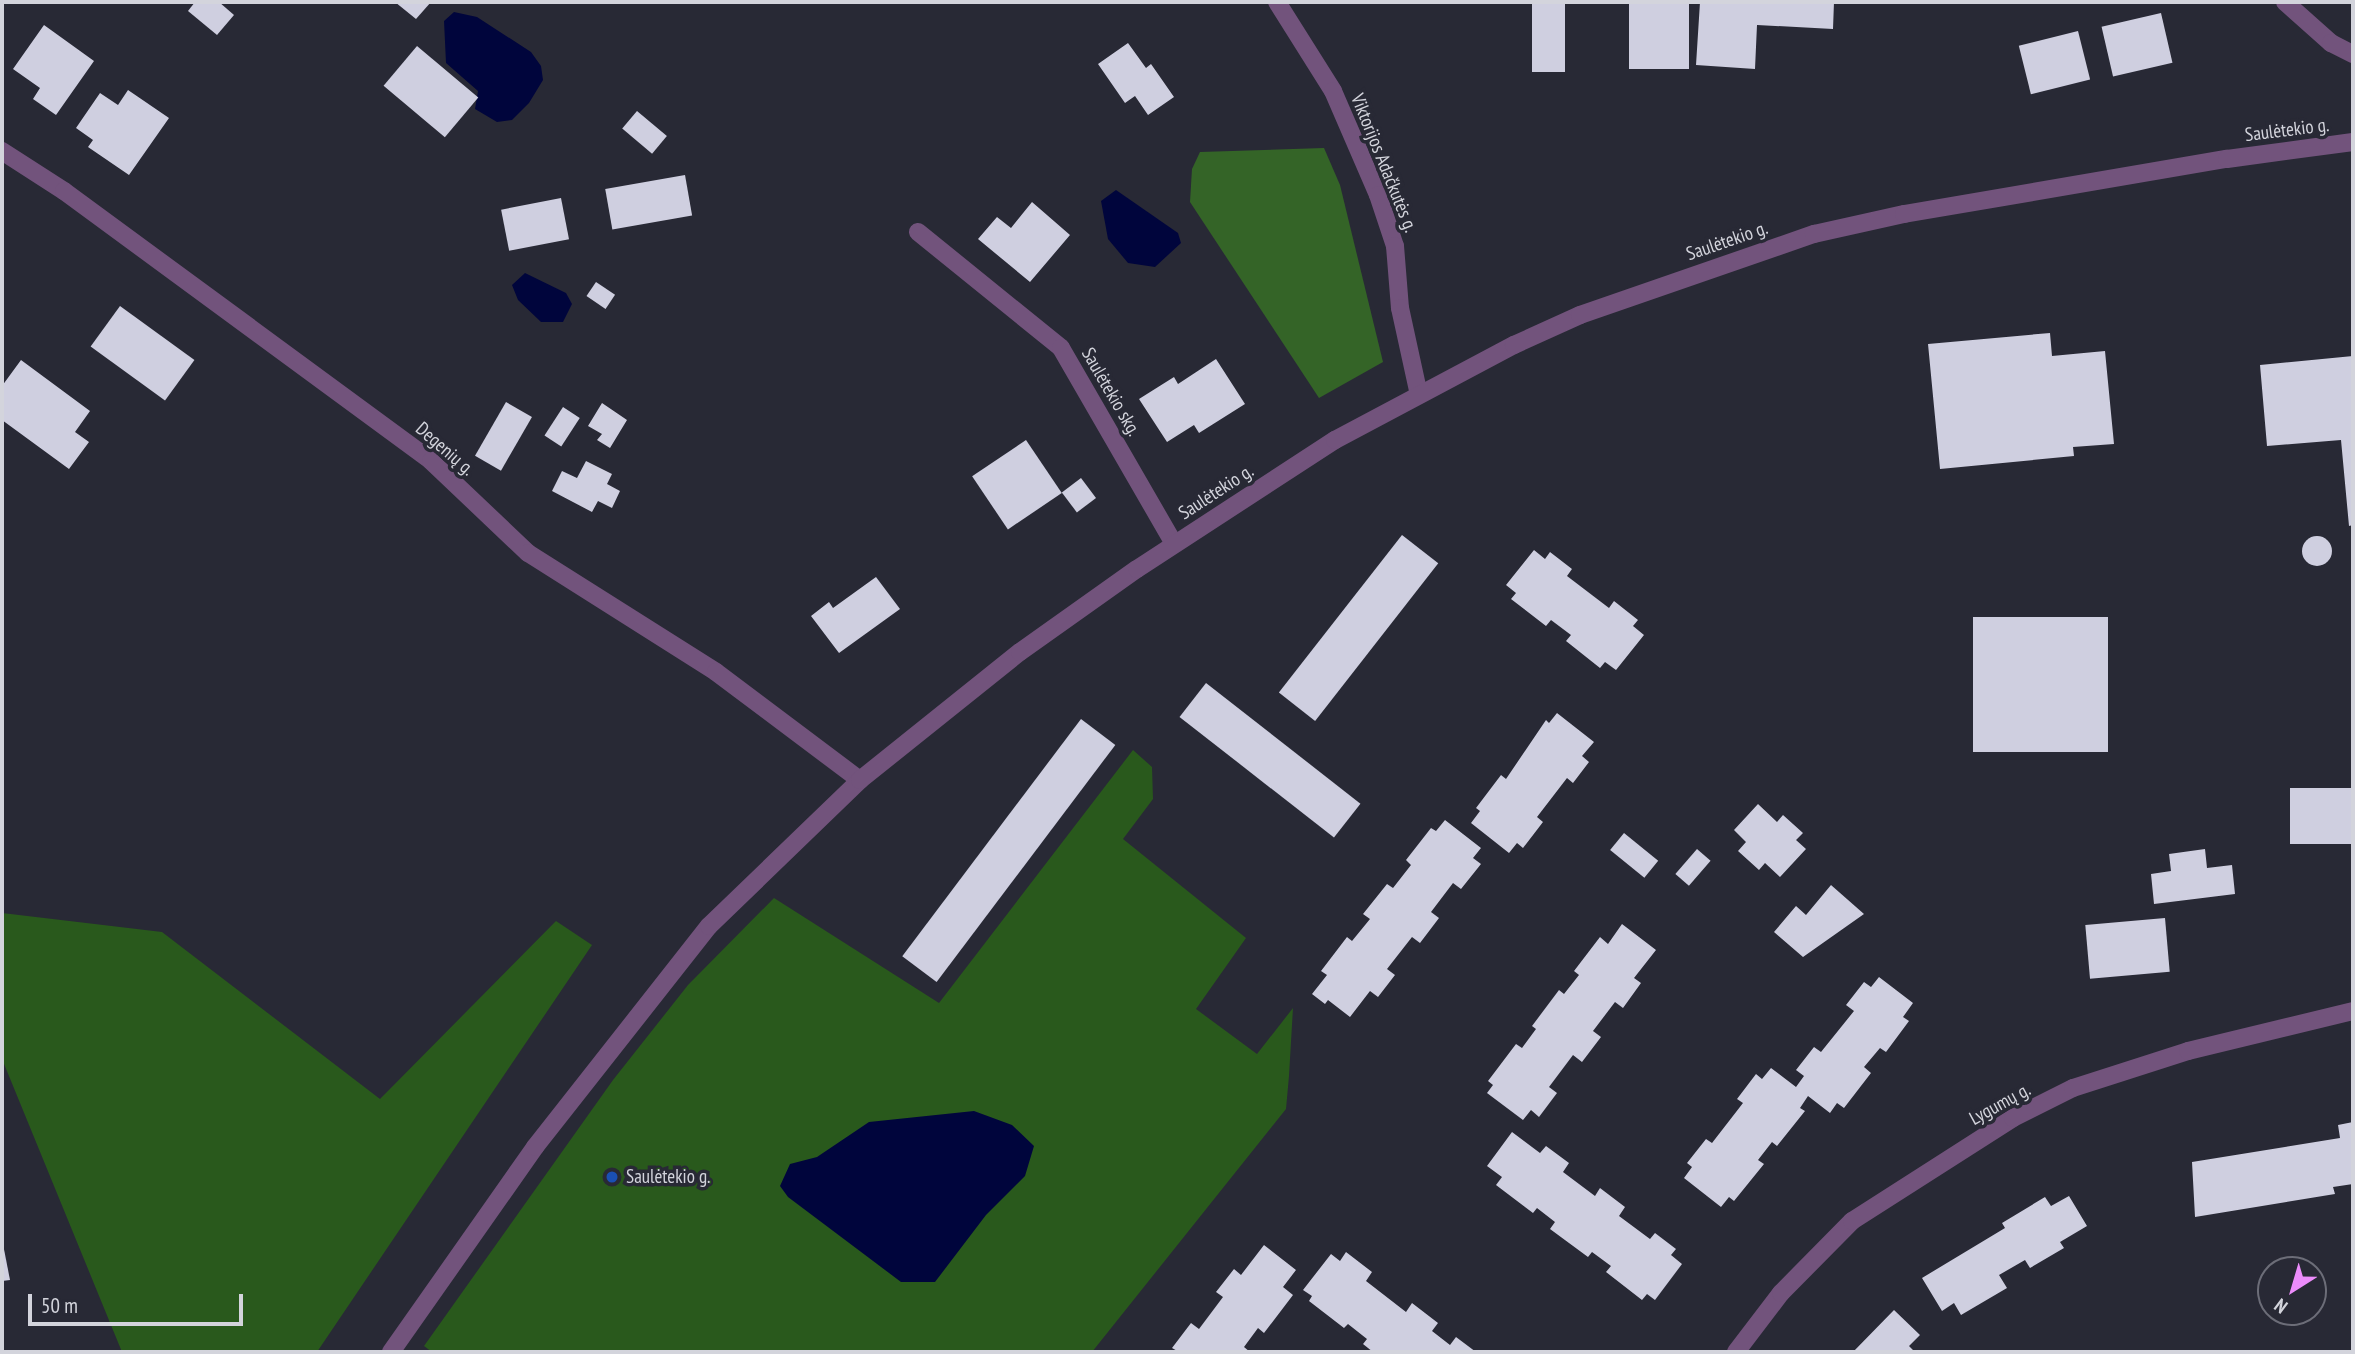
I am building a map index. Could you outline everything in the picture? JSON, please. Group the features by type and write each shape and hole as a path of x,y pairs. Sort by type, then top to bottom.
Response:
{"street":[{"name":"Viktorijos Adačkutės g.","path":"1277,2 1333,91 1378,195 1395,246 1400,309 1419,395"},
{"path":"2285,2 2331,43 2353,54"},
{"name":"Saulėtekio g.","path":"391,1352 535,1147 709,926 860,780 1020,652 1174,544 1335,440 1419,395 1580,316 1814,234 1904,214 2227,159 2353,142"},
{"name":"Degenių g.","path":"2,151 65,191 431,461 528,552 716,672 860,780"},
{"name":"Saulėtekio skg.","path":"918,232 1061,348 1174,544"},
{"name":"Lygumų g.","path":"1736,1352 1781,1293 1852,1221 2013,1118 2073,1088 2188,1051 2353,1011"}],"green space":[{"path":"1324,148 1340,185 1383,362 1319,398 1190,202 1192,169 1200,152"},
{"path":"1133,750 1152,767 1153,799 1123,839 1246,938 1196,1009 1257,1054 1293,1008 1289,1076 1286,1109 1092,1352 432,1352 424,1346 613,1080 688,985 774,898 939,1003"},
{"path":"2,913 162,932 380,1099 556,921 592,945 317,1352 122,1352 2,1059"}],"shaded area":[{"path":"454,12 477,17 531,52 541,66 543,80 529,103 512,120 497,122 475,109 478,91 446,63 444,21"},
{"path":"1116,190 1178,233 1181,243 1155,267 1128,263 1108,239 1101,201"},
{"path":"525,273 566,293 572,304 563,322 541,322 518,300 512,285"},
{"path":"974,1111 1012,1125 1034,1146 1025,1176 986,1215 935,1282 901,1282 788,1197 780,1186 790,1164 817,1157 869,1122"}],"building":[{"path":"195,2 219,2 234,15 217,35 188,11"},
{"path":"395,2 431,2 416,19"},
{"path":"1532,2 1565,2 1565,72 1532,72"},
{"path":"1629,2 1689,2 1689,69 1629,69"},
{"path":"1700,2 1834,2 1833,29 1757,25 1755,69 1696,65"},
{"path":"2161,13 2172,63 2113,76 2102,27"},
{"path":"44,25 94,61 56,115 33,99 40,88 13,69"},
{"path":"2078,31 2090,80 2031,94 2019,46"},
{"path":"1128,43 1146,68 1151,64 1174,97 1148,115 1135,96 1125,103 1098,64"},
{"path":"417,46 478,97 445,137 384,86"},
{"path":"128,90 169,118 129,175 88,147 93,140 76,128 100,93 118,105"},
{"path":"637,111 667,136 652,154 622,129"},
{"path":"685,175 692,215 612,229 605,189"},
{"path":"561,198 569,239 509,251 501,210"},
{"path":"1032,202 1070,235 1030,282 978,239 997,217 1011,228"},
{"path":"596,282 615,295 606,309 586,296"},
{"path":"120,306 194,360 165,401 91,346"},
{"path":"2050,333 2052,356 2105,351 2114,444 2073,447 2074,456 1940,469 1928,344"},
{"path":"2353,356 2353,525 2349,526 2341,440 2267,446 2260,365"},
{"path":"1216,359 1245,404 1199,433 1194,425 1167,442 1139,399 1174,377 1178,384"},
{"path":"21,360 90,411 75,432 89,442 69,469 2,420 2,386"},
{"path":"506,402 532,417 501,471 475,456"},
{"path":"602,403 627,420 610,448 597,440 602,434 588,426"},
{"path":"563,407 580,418 561,446 544,436"},
{"path":"1026,440 1062,493 1008,529 972,476"},
{"path":"586,461 612,474 607,484 620,491 612,508 598,501 592,512 552,491 562,471 577,478"},
{"path":"1081,478 1096,498 1077,512 1062,492"},
{"path":"1402,535 1438,563 1315,721 1279,693"},
{"path":"2317,536 2328,540 2332,551 2328,562 2317,566 2306,562 2302,551 2306,540"},
{"path":"1534,550 1545,559 1550,552 1572,569 1567,576 1609,608 1614,601 1638,620 1633,626 1644,635 1616,670 1605,662 1600,668 1566,641 1571,635 1551,620 1546,626 1511,599 1516,593 1506,585"},
{"path":"876,577 900,609 839,653 811,616 829,602 833,608"},
{"path":"1973,617 2108,617 2108,752 1973,752"},
{"path":"1206,683 1360,804 1334,838 1180,717"},
{"path":"1557,713 1594,742 1582,756 1589,762 1573,783 1567,778 1537,817 1543,822 1523,848 1517,843 1509,853 1471,823 1480,811 1476,808 1501,775 1506,779 1546,720 1549,723"},
{"path":"1081,719 1115,745 937,982 902,956"},
{"path":"2290,788 2353,788 2353,844 2290,844"},
{"path":"1758,804 1777,822 1783,815 1803,833 1796,840 1806,849 1780,877 1765,863 1759,870 1738,851 1746,842 1734,830"},
{"path":"1445,820 1481,848 1473,858 1481,864 1461,889 1453,883 1431,912 1439,918 1420,943 1412,937 1387,969 1395,975 1378,997 1370,991 1350,1017 1328,1000 1325,1004 1312,994 1327,975 1321,971 1347,937 1352,941 1370,919 1363,914 1387,884 1393,888 1411,865 1406,860 1431,828 1436,831"},
{"path":"1624,833 1658,861 1644,878 1610,850"},
{"path":"1697,849 1711,861 1689,886 1675,874"},
{"path":"2205,849 2207,868 2232,865 2235,894 2154,904 2151,874 2171,871 2169,854"},
{"path":"1831,885 1864,914 1803,957 1774,932 1796,906 1806,915"},
{"path":"2165,918 2170,972 2090,979 2085,925"},
{"path":"1622,924 1656,950 1634,978 1641,983 1623,1008 1615,1002 1593,1031 1601,1037 1582,1062 1573,1055 1549,1087 1557,1093 1539,1117 1531,1110 1523,1120 1487,1093 1493,1085 1488,1081 1516,1044 1522,1048 1536,1029 1532,1026 1559,990 1564,994 1579,975 1574,971 1600,937 1608,944"},
{"path":"1879,977 1913,1003 1903,1017 1909,1021 1886,1052 1880,1048 1864,1067 1871,1073 1844,1108 1837,1103 1830,1113 1808,1096 1800,1108 1805,1111 1777,1146 1772,1142 1758,1160 1764,1164 1734,1201 1729,1197 1721,1207 1684,1178 1692,1167 1687,1163 1706,1139 1712,1143 1743,1103 1737,1099 1756,1074 1762,1079 1771,1068 1796,1087 1804,1076 1796,1070 1814,1047 1821,1052 1854,1011 1846,1005 1864,982 1871,987"},
{"path":"2353,1122 2353,1184 2333,1187 2335,1194 2195,1217 2192,1162 2340,1138 2338,1125"},
{"path":"1512,1132 1540,1153 1546,1146 1569,1163 1563,1172 1595,1196 1600,1188 1625,1207 1619,1216 1650,1239 1655,1233 1676,1249 1671,1255 1682,1264 1655,1300 1647,1294 1642,1300 1606,1272 1611,1266 1592,1252 1588,1257 1550,1229 1555,1222 1537,1208 1533,1213 1496,1185 1502,1177 1487,1166"},
{"path":"2069,1196 2087,1226 2060,1242 2064,1248 2030,1268 2025,1260 1999,1275 2007,1288 1961,1315 1954,1303 1942,1311 1922,1278 2005,1228 2002,1223 2045,1197 2051,1206"},
{"path":"2,1239 10,1280 2,1281"},
{"path":"1264,1245 1296,1270 1283,1287 1293,1295 1264,1333 1258,1328 1244,1347 1250,1352 1179,1352 1172,1348 1191,1323 1199,1329 1223,1297 1216,1292 1234,1269 1241,1275"},
{"path":"1346,1252 1372,1272 1366,1281 1406,1312 1412,1303 1438,1323 1432,1331 1450,1345 1456,1337 1476,1352 1373,1352 1363,1344 1367,1339 1348,1324 1344,1328 1309,1301 1312,1296 1303,1290 1331,1254 1340,1261"},
{"path":"1894,1310 1920,1335 1909,1346 1915,1352 1853,1352"}],"place":[{"name":"Saulėtekio g.","path":"612,1177"}]}
